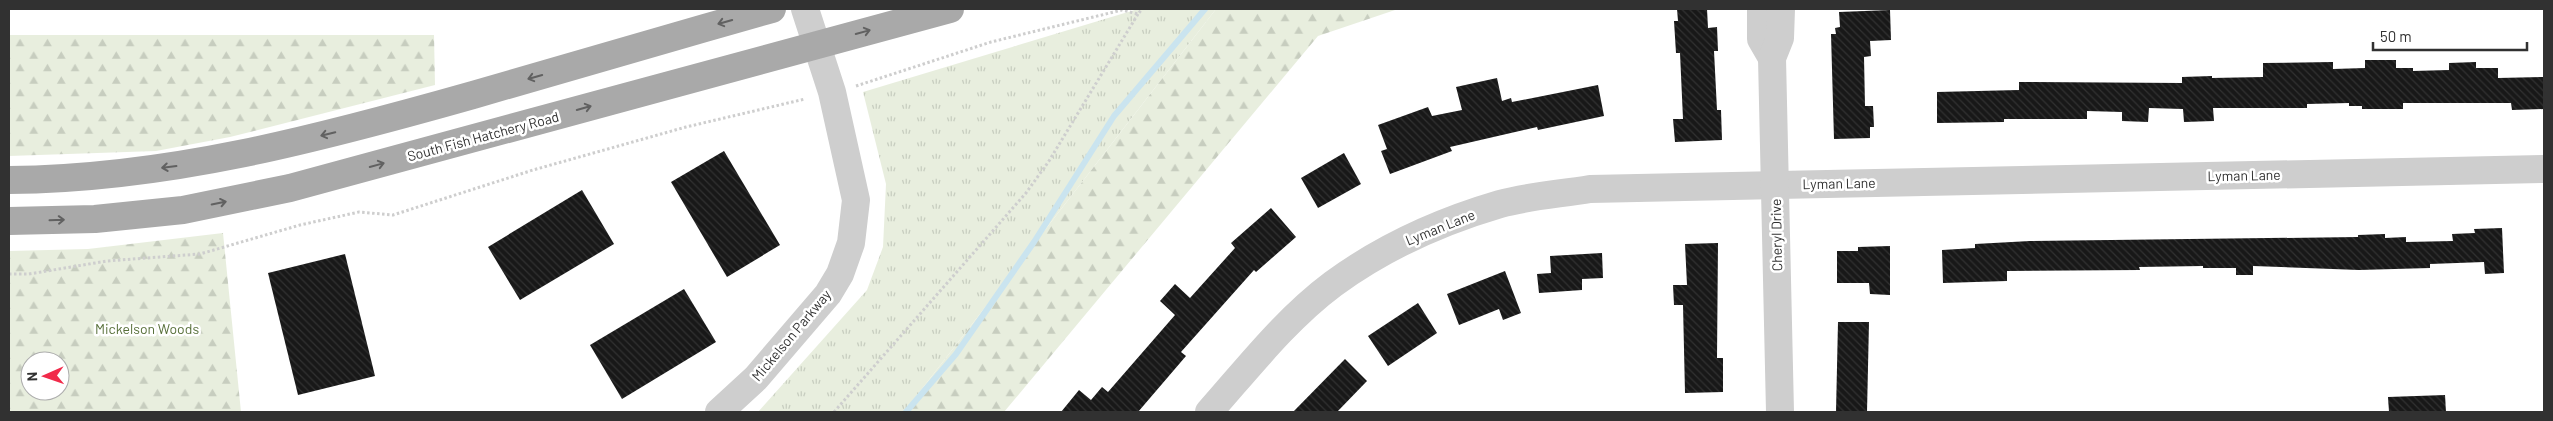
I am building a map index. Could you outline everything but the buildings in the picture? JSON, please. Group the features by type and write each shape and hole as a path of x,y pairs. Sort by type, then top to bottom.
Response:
{"main road":[{"path":"9,180 175,167 286,144 386,119 772,9"},
{"name":"South Fish Hatchery Road","path":"9,221 95,219 184,210 290,188 950,9"}],"street":[{"name":"Mickelson Parkway","path":"719,412 756,378 828,294 840,274 850,244 856,200 832,92 805,9"},
{"name":"Cheryl Drive","path":"1761,9 1761,39 1772,58"},
{"name":"Cheryl Drive","path":"1780,412 1772,58 1780,38 1781,9"},
{"name":"Lyman Lane","path":"1209,412 1286,326 1333,284 1400,244 1450,221 1502,204 1590,189 2544,169"}],"path":[{"path":"834,412 1026,193 1049,161 1142,9"},
{"path":"856,86 990,42 1122,10 1138,14"},
{"path":"9,274 29,274 107,261 200,254 300,225 359,212 393,215 533,170 686,127 803,100"}],"green space":[{"path":"1138,9 1216,9 904,412 758,412 867,290 883,247 886,184 863,92"},
{"path":"1216,9 1398,9 1318,36 1004,412 904,412"},
{"path":"9,35 434,35 435,85 230,137 156,151 9,156"},
{"name":"Mickelson Woods","path":"223,233 241,412 9,412 9,251 88,249"}],"waterway":[{"path":"906,412 956,354 1034,242 1114,116 1205,9"}]}
